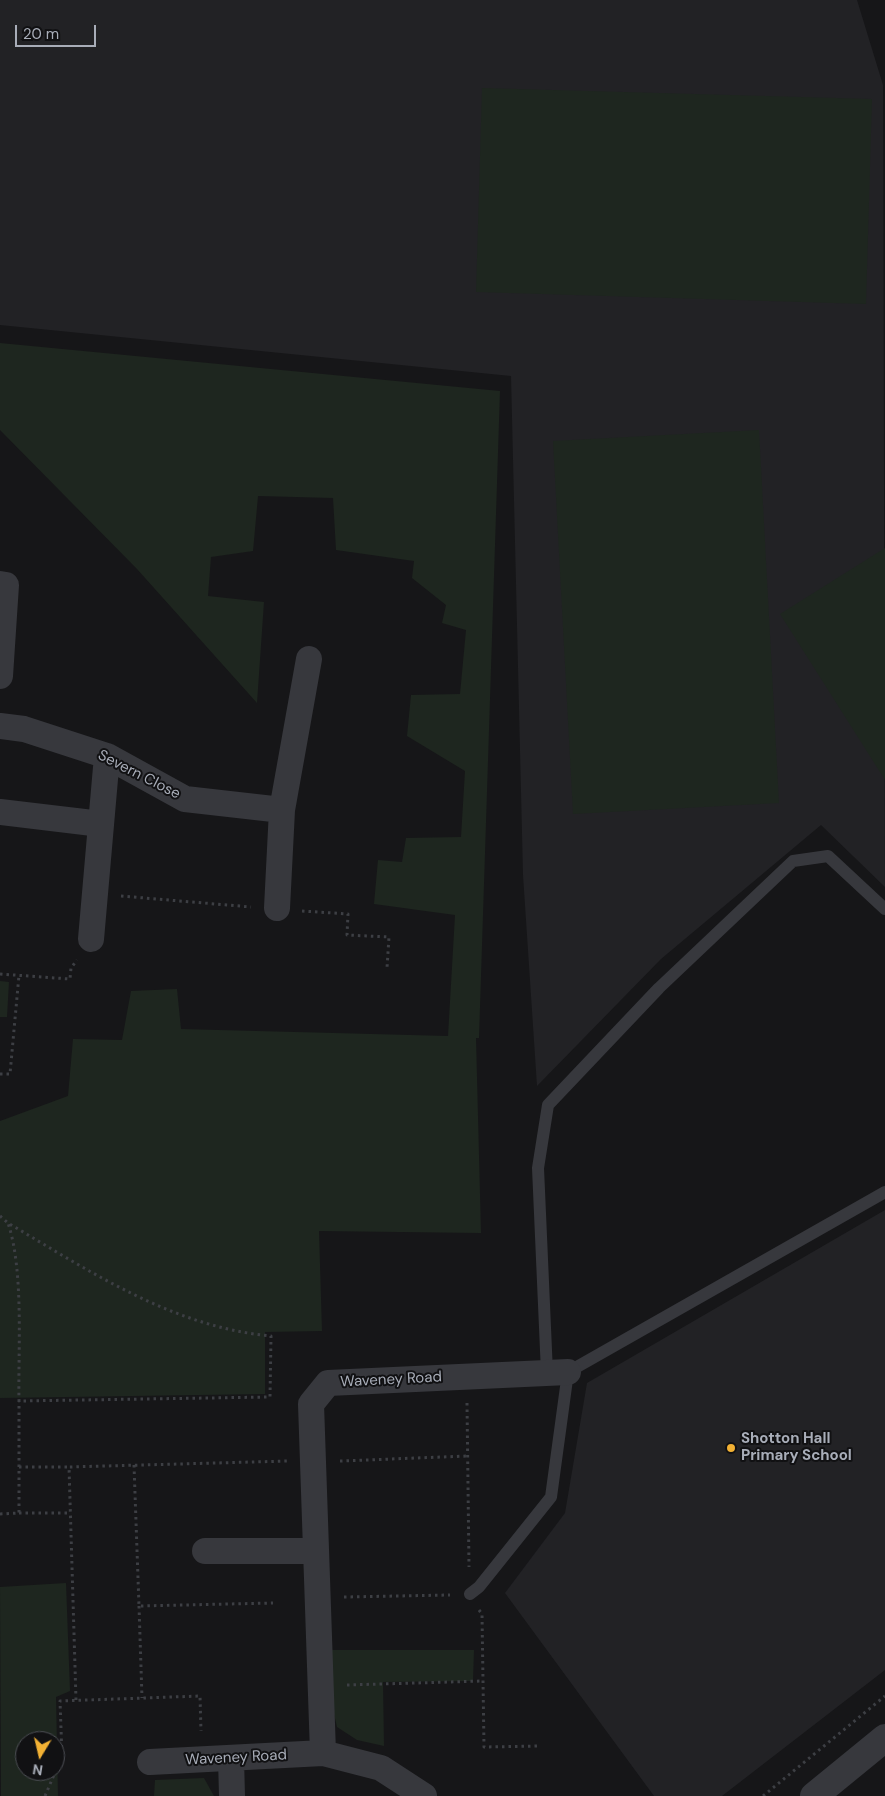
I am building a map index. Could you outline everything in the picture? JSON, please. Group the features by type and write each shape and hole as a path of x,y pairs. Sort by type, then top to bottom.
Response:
{"street":[{"path":"0,584 6,585 0,676"},
{"path":"277,908 282,810 309,659"},
{"name":"Severn Close","path":"0,726 24,729 107,756 185,799 282,810"},
{"path":"91,939 107,756"},
{"path":"0,812 101,824"},
{"name":"Waveney Road","path":"323,1753 311,1404 328,1383 558,1373"},
{"path":"205,1552 316,1551"},
{"path":"814,1796 885,1738"},
{"name":"Waveney Road","path":"150,1762 323,1753 381,1768 424,1796"},
{"path":"231,1758 232,1796"}],"lane":[{"path":"470,1594 479,1587 551,1497 558,1373 538,1168 548,1105 659,988 793,861 828,856 885,909"},
{"path":"558,1373 885,1192"}],"path":[{"path":"0,974 70,979 71,968 91,939"},
{"path":"0,1074 10,1074 18,975"},
{"path":"0,1216 8,1223 115,1287 195,1322 240,1333 271,1336 270,1397 18,1401"},
{"path":"8,1223 13,1238 17,1271 18,1513"},
{"path":"467,1398 470,1594 482,1614 484,1747 541,1746"},
{"path":"336,1461 468,1456"},
{"path":"19,1467 295,1461"},
{"path":"134,1465 142,1698"},
{"path":"69,1467 76,1700"},
{"path":"0,1514 70,1513"},
{"path":"341,1597 470,1594"},
{"path":"139,1606 273,1603"},
{"path":"341,1685 483,1681"},
{"path":"46,1796 62,1756 60,1701 200,1696 201,1731"},
{"path":"763,1796 885,1696"}],"shaded area":[{"path":"0,0 857,0 883,85 885,887 821,825 661,959 537,1086 523,875 511,376 0,325"},
{"path":"482,88 872,99 866,304 476,292"},
{"path":"0,343 500,391 479,1038 476,1038 481,1233 319,1231 322,1331 265,1332 265,1394 0,1398 0,1121 68,1096 73,1039 122,1040 131,991 177,989 181,1029 448,1036 455,915 374,904 378,860 402,862 406,838 461,837 465,771 407,736 411,695 460,694 466,630 442,623 446,605 412,578 414,561 336,550 333,498 258,496 253,551 211,557 208,596 264,602 257,703 137,569 0,430"},
{"path":"759,430 779,803 573,814 553,441"},
{"path":"885,548 885,780 780,614"},
{"path":"0,981 9,982 7,1017 0,1017"},
{"name":"Shotton Hall Primary School","path":"885,1210 885,1670 722,1796 654,1796 505,1593 565,1513 587,1383"},
{"path":"66,1583 70,1691 56,1697 57,1731 15,1731 15,1781 58,1781 58,1796 1,1796 0,1587"},
{"path":"331,1650 474,1650 473,1681 383,1682 384,1746 357,1740 337,1727 332,1705"},
{"path":"204,1778 214,1796 154,1796 155,1780"}],"place":[{"name":"Shotton Hall Primary School","path":"731,1448"}]}
